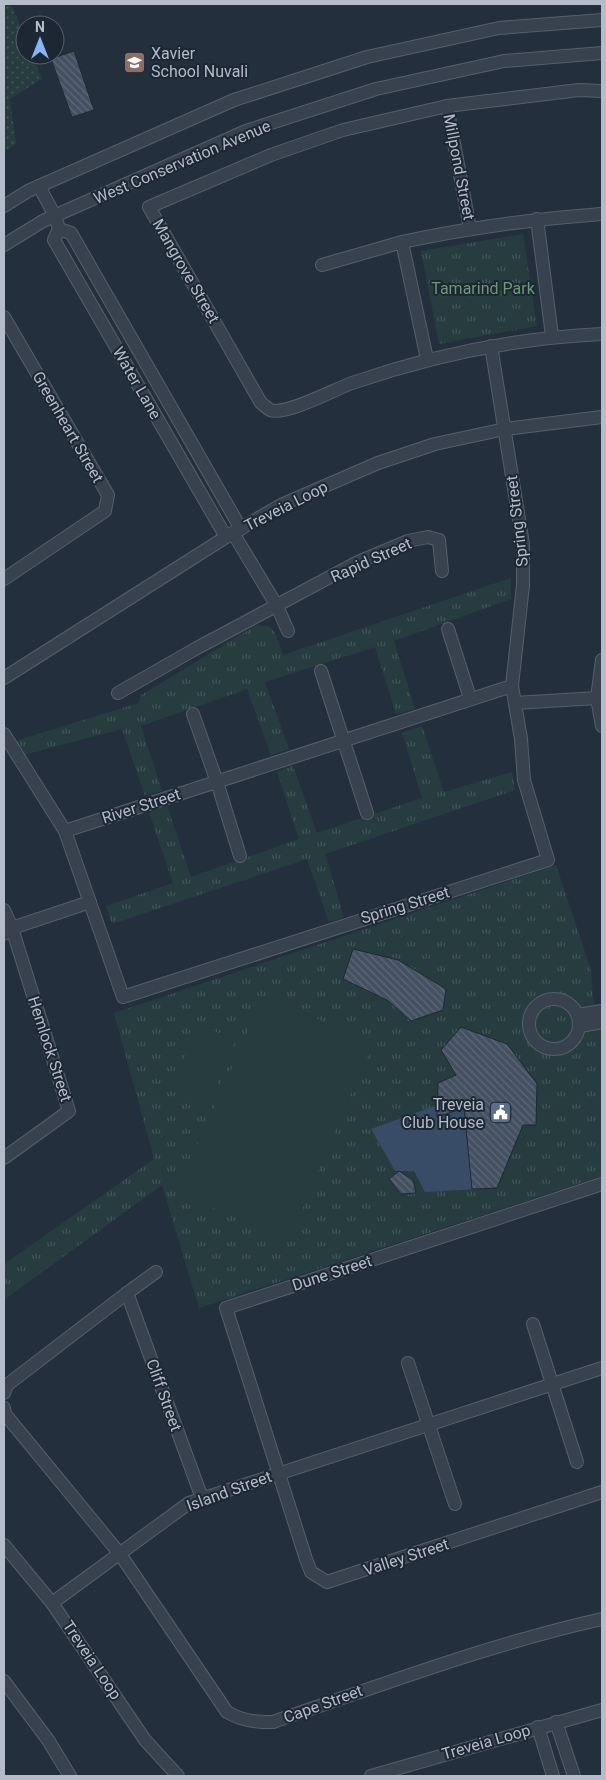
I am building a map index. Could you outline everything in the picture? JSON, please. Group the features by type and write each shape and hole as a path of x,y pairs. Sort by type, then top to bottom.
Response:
{"street":[{"name":"West Conservation Avenue","path":"4,206 39,186 234,100 367,57 499,28 602,20"},
{"name":"West Conservation Avenue","path":"4,245 57,222 246,131 376,89 504,61 602,53"},
{"name":"Mangrove Street","path":"602,91 579,90 447,106 343,130 271,155 149,207 261,403 271,410 283,410 351,383 427,359 552,336 602,334"},
{"name":"Millpond Street","path":"447,106 470,228"},
{"name":"Water Lane","path":"39,186 57,222 70,233 233,533"},
{"name":"Millpond Street","path":"322,265 402,242 470,228 537,218 601,214"},
{"path":"537,218 552,336"},
{"name":"Water Lane","path":"57,222 54,240 233,533"},
{"path":"402,242 427,359"},
{"name":"Greenheart Street","path":"4,317 108,495 105,512 4,579"},
{"path":"491,346 505,429"},
{"name":"Treveia Loop","path":"4,678 233,533 281,505 378,463 435,444 505,429 602,417"},
{"name":"Spring Street","path":"4,734 65,831 122,996 548,860 524,780 512,686 523,585 523,544 505,429"},
{"path":"233,533 277,606 288,631"},
{"name":"Rapid Street","path":"118,693 197,648 358,562 408,541 428,537 440,540 442,571"},
{"path":"448,630 470,698"},
{"path":"602,660 597,698 602,726"},
{"path":"320,671 367,813"},
{"name":"River Street","path":"65,831 470,698 512,686"},
{"path":"515,703 597,698"},
{"path":"192,714 217,782 240,856"},
{"path":"8,931 90,902"},
{"name":"Hemlock Street","path":"4,910 8,931 70,1111 4,1158"},
{"path":"602,1011 579,1020 602,1022"},
{"name":"Dune Street","path":"278,1473 226,1308 602,1184"},
{"path":"4,1393 7,1384 156,1272"},
{"name":"Cliff Street","path":"127,1293 202,1498"},
{"path":"533,1324 577,1462"},
{"path":"408,1363 455,1504"},
{"name":"Island Street","path":"52,1602 189,1503 602,1368"},
{"path":"4,1408 5,1414 120,1554"},
{"name":"Valley Street","path":"278,1473 311,1572 328,1582 602,1492"},
{"name":"Treveia Loop","path":"4,1545 52,1602 145,1740 178,1776"},
{"name":"Cape Street","path":"120,1554 227,1712 241,1720 253,1722 273,1722 397,1678 563,1628 602,1619"},
{"path":"4,1681 48,1740 70,1776"},
{"name":"Treveia Loop","path":"371,1776 602,1710"},
{"path":"556,1722 574,1776"},
{"path":"538,1727 554,1776"}],"green space":[{"path":"4,4 11,4 16,15 15,65 36,65 42,79 10,99 16,144 4,152"},
{"name":"Tamarind Park","path":"523,234 537,326 439,344 421,251"},
{"path":"511,578 511,599 394,641 415,709 396,714 375,647 265,682 289,749 271,755 247,689 141,726 162,791 145,796 122,729 23,755 15,741 139,703 141,695 257,625 270,627 275,633 283,655"},
{"path":"422,726 444,792 512,772 515,790 325,854 344,917 329,922 307,859 112,924 106,906 173,883 149,812 167,806 191,877 299,839 277,772 293,766 317,833 422,798 402,733"},
{"path":"556,865 591,970 593,998 602,1028 602,1176 199,1308 162,1185 4,1300 4,1264 154,1159 114,1013"},
{"path":"264,997 373,1042 289,1240 176,1192"},
{"path":"199,1025 236,1040 210,1102 172,1087"}],"water":[{"path":"472,1103 480,1189 425,1192 414,1171 395,1171 371,1129 440,1104"}],"building":[{"path":"74,51 94,110 72,117 53,65 65,65 65,54"},
{"path":"353,949 398,960 446,989 443,1010 411,1021 387,1000 343,979"},
{"name":"Treveia Club House","path":"461,1027 507,1044 537,1084 536,1125 523,1125 497,1188 472,1189 464,1108 437,1117 438,1083 456,1075 441,1050"},
{"path":"399,1171 413,1180 416,1193 401,1194 389,1179"}],"place":[{"name":"Xavier School Nuvali","path":"135,62"},
{"name":"Treveia Club House","path":"500,1113"}]}
